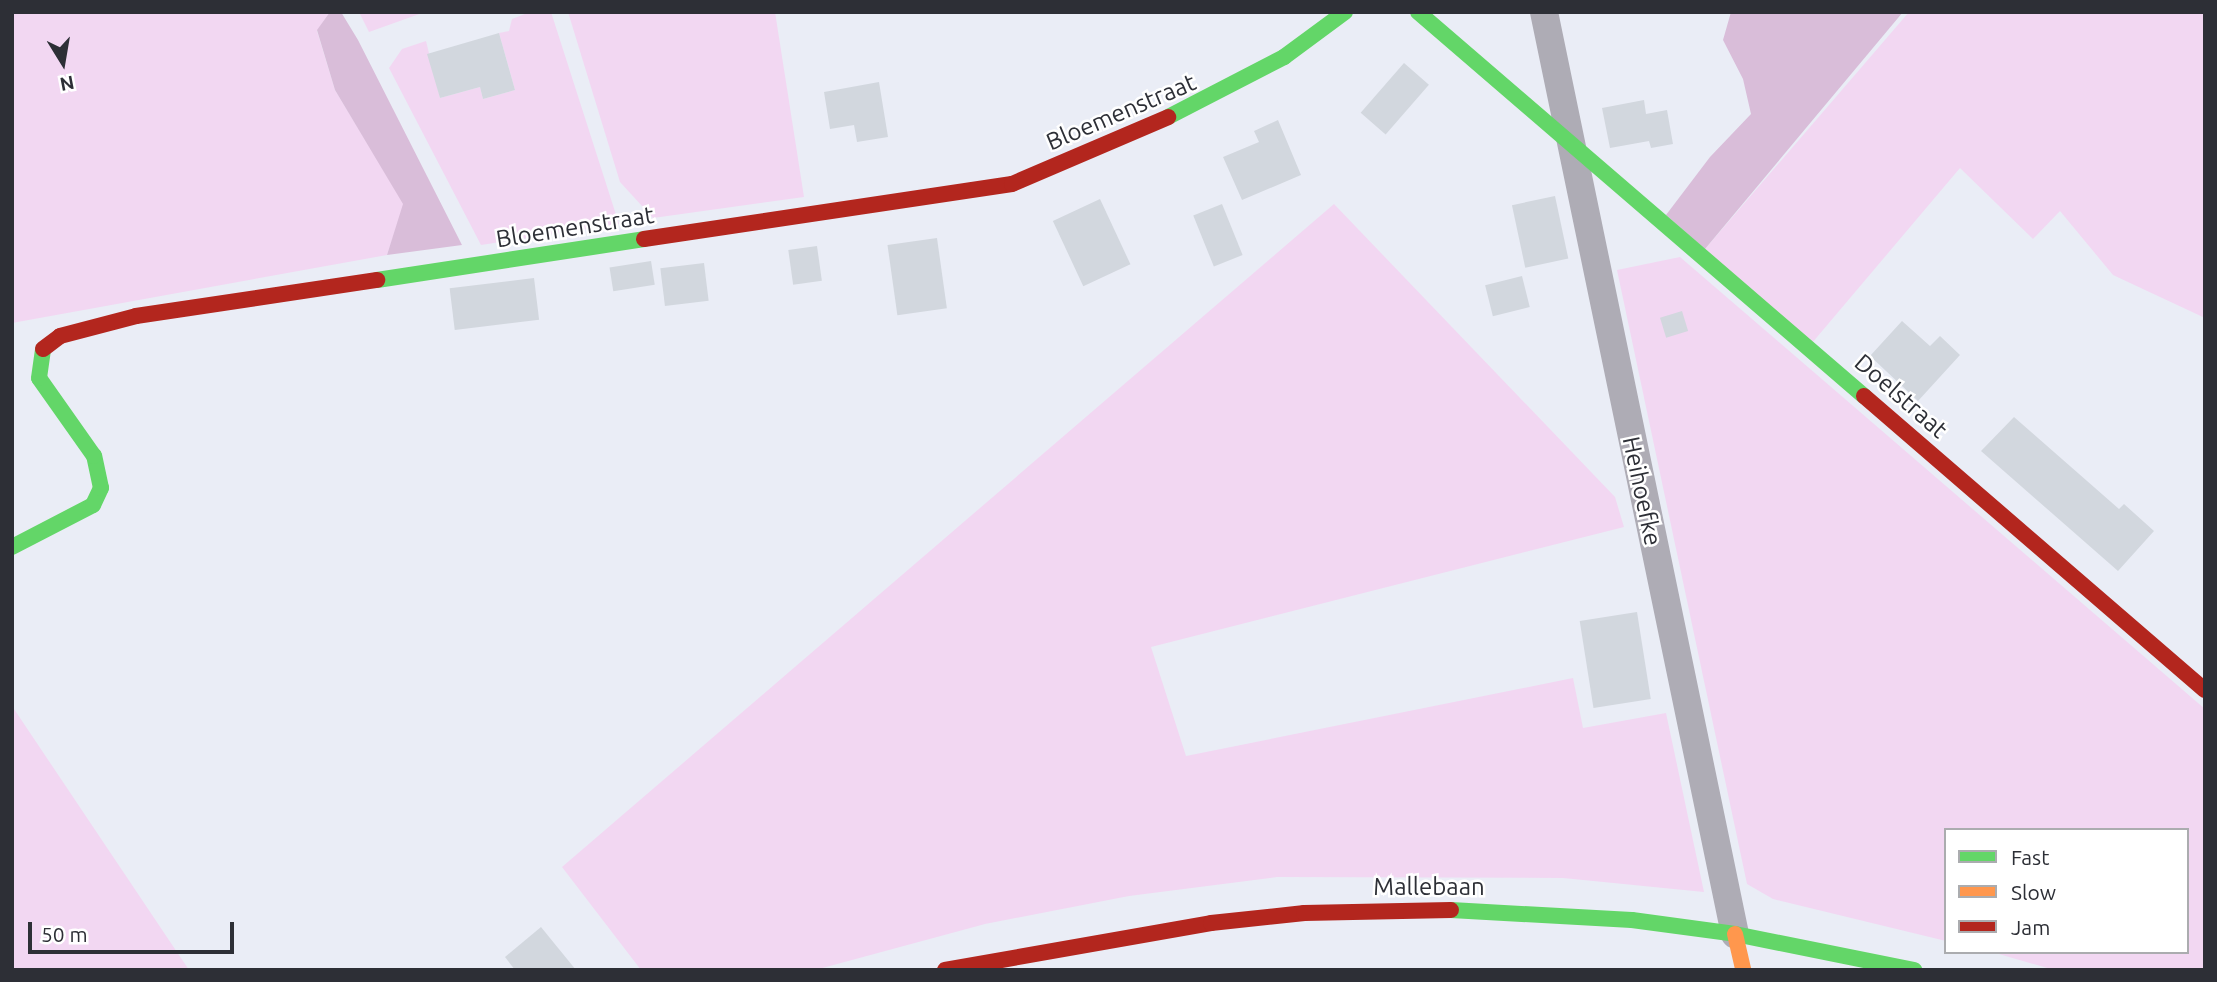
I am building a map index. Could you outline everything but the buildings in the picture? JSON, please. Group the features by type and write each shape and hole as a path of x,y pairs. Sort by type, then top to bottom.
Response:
{"street":[{"name":"Bloemenstraat","path":"12,547 93,505 101,488 94,456 39,378 43,349 60,337 136,316 1012,184 1215,96 1284,58 1345,12"},
{"path":"1418,12 1567,138"},
{"name":"Heihoefke","path":"1544,12 1567,138 1743,970"},
{"name":"Doelstraat","path":"1567,138 2205,690"},
{"name":"Mallebaan","path":"945,970 1083,943 1304,913 1495,910 1735,934 1914,970"}],"shaded area":[{"path":"12,12 330,12 317,31 335,90 404,204 387,255 12,323"},
{"path":"330,12 341,12 358,40 462,245 387,255 403,204 335,90 317,30"},
{"path":"359,12 425,12 369,32"},
{"path":"530,12 551,12 619,224 481,245 389,68 402,49 426,41 440,98 480,87 483,99 515,90 499,33 509,31 512,19"},
{"path":"568,12 775,12 804,197 653,218 620,182"},
{"path":"1731,12 1903,12 1705,249 1666,215 1710,157 1751,114 1743,79 1723,40"},
{"path":"1909,12 2205,12 2205,318 2113,275 2060,211 2033,239 1960,168 1812,343 1705,249"},
{"path":"1334,204 1615,497 1624,527 1151,647 1186,756 1573,678 1583,728 1666,713 1704,892 1563,878 1277,877 1129,896 985,924 815,970 641,970 562,867"},
{"path":"1680,257 2205,709 2205,970 2054,970 1999,954 2189,954 2189,828 1944,828 1944,941 1773,899 1747,884 1617,270"},
{"path":"12,706 189,970 12,970"}],"traffic: fast":[{"path":"1168,117 1284,57 1345,12"},
{"path":"1418,12 1864,396"},
{"path":"377,280 644,239"},
{"path":"12,547 93,505 101,488 94,456 39,378 43,349"},
{"path":"1451,910 1632,920 1735,934 1914,970"}],"traffic: slow":[{"path":"1735,934 1743,970"}],"traffic: jam":[{"path":"644,239 1012,184 1168,117"},
{"path":"43,349 60,336 136,316 377,280"},
{"path":"1864,396 2205,690"},
{"path":"945,970 1211,923 1304,913 1451,910"}]}
